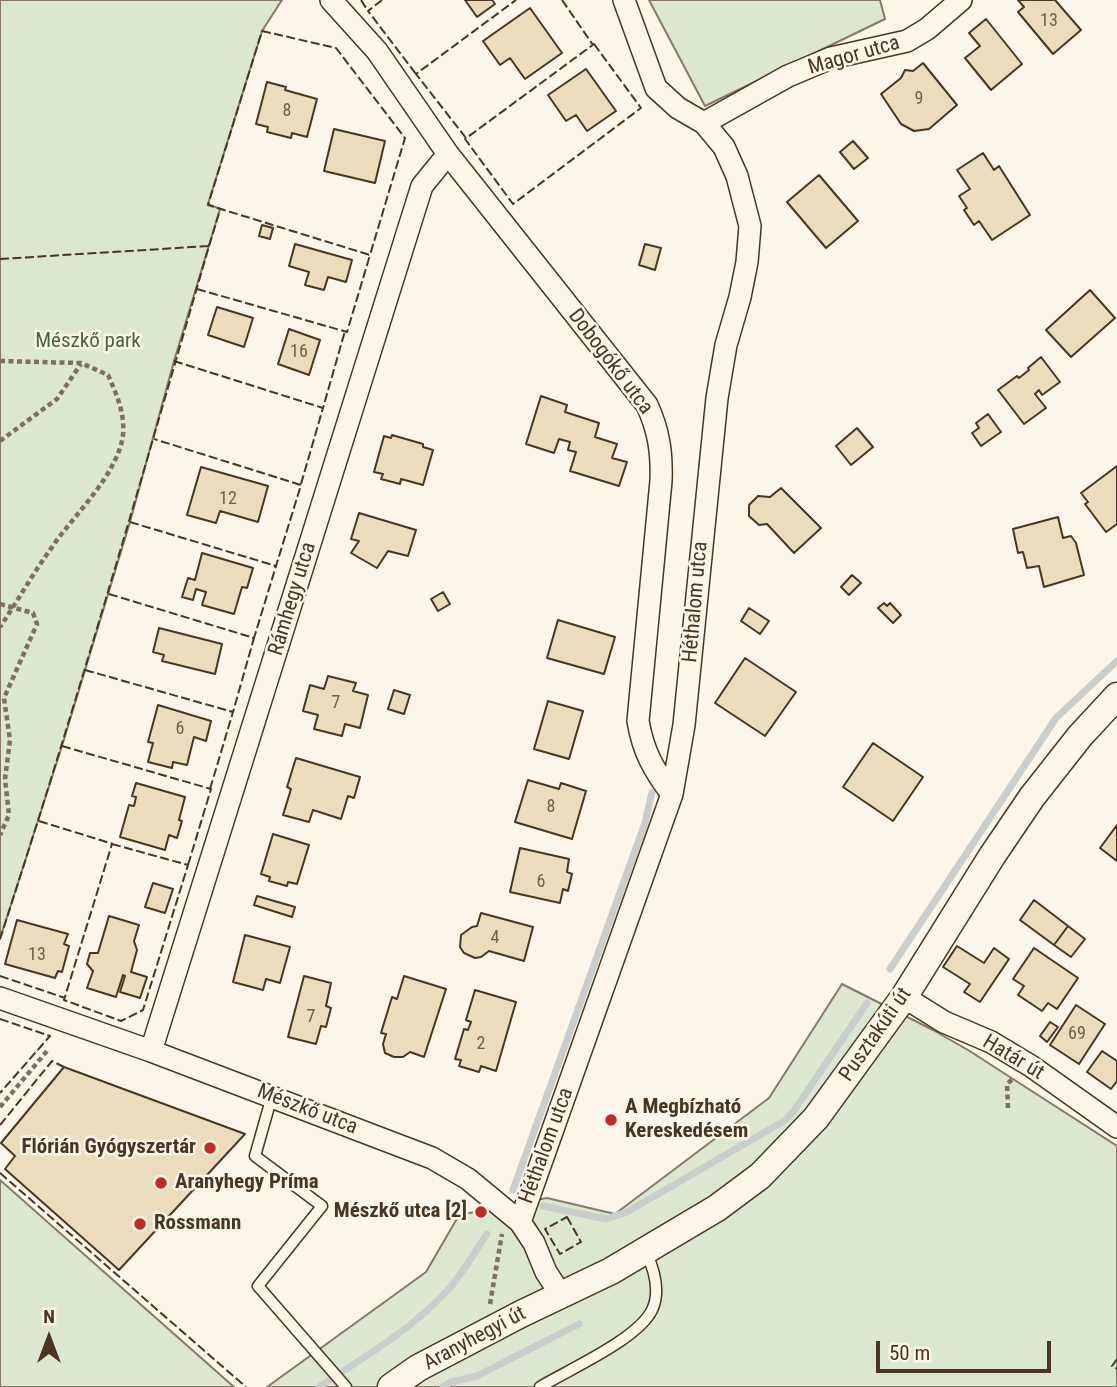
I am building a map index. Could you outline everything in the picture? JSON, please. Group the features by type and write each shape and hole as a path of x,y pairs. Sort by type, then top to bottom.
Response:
{"street":[{"name":"Dobogókő utca","path":"331,0 377,51 449,154 647,405 658,430 662,454 661,481 638,722 642,744 654,771 672,794"},
{"name":"Héthalom utca","path":"511,1228 672,794 684,725 717,398 726,345 747,262 750,226 737,176 724,146 704,123 678,108 656,88 624,0"},
{"name":"Magor utca","path":"704,123 788,76 831,58 906,41 927,29 961,0"},
{"name":"Rámhegy utca","path":"151,1051 422,186 449,154"},
{"name":"Pusztakúti út","path":"561,1295 611,1272 728,1200 760,1176 789,1148 816,1118 904,998 1032,797 1080,736 1117,696"},
{"name":"Mészkő utca","path":"0,998 151,1051 432,1158 468,1180 511,1228 534,1243 546,1272 561,1295"},
{"name":"Határ út","path":"904,998 944,1022 992,1041 1117,1127"},
{"name":"Aranyhegyi út","path":"391,1387 418,1368 561,1295"}],"lane":[{"path":"272,1097 255,1157 322,1206 258,1286 344,1385"},
{"path":"540,1387 643,1324 653,1308 656,1293 656,1280 646,1252"}],"path":[{"path":"0,361 81,363 108,375 118,396 124,420 121,446 107,475 49,550 0,627"},
{"path":"0,441 57,399 81,363"},
{"path":"0,604 33,613 37,624 4,698 10,740 5,779 9,815 0,835"},
{"path":"0,1107 47,1051"},
{"path":"1007,1084 1008,1108"},
{"path":"490,1308 511,1228"}],"green space":[{"name":"Mészkő park","path":"0,0 282,0 262,31 208,204 220,209 174,361 130,522 0,939"},
{"path":"649,0 880,0 885,19 705,106"},
{"path":"842,984 968,1050 1117,1146 1117,1387 267,1387 426,1272 459,1215 547,1198 615,1214 769,1098"},
{"path":"0,1180 234,1387 0,1387"}],"building":[{"path":"465,0 492,0 495,4 477,17"},
{"path":"1018,0 1055,0 1081,30 1053,54 1018,12 1024,7"},
{"path":"530,8 562,53 525,79 510,58 500,65 483,41"},
{"path":"986,19 1022,64 991,90 965,58 980,46 969,33"},
{"path":"923,63 957,105 929,129 914,131 901,124 881,94 901,78 905,70 913,71"},
{"path":"586,69 616,111 587,131 576,115 566,121 548,95"},
{"path":"267,82 317,99 307,137 292,133 291,138 267,132 268,127 256,124"},
{"path":"334,129 385,141 375,183 324,171"},
{"path":"853,141 868,158 854,169 840,152"},
{"path":"983,153 994,170 999,166 1030,215 992,240 979,221 974,225 959,196 970,189 957,170"},
{"path":"819,175 858,221 826,248 787,202"},
{"path":"262,225 273,228 270,239 259,236"},
{"path":"295,244 352,260 346,282 328,277 324,290 305,285 309,272 289,266"},
{"path":"645,244 661,248 655,270 639,265"},
{"path":"1090,290 1115,318 1071,357 1046,330"},
{"path":"217,307 253,318 244,347 208,335"},
{"path":"289,329 320,340 309,375 278,364"},
{"path":"1041,357 1060,382 1042,395 1039,390 1035,394 1046,408 1024,424 998,390 1017,376 1019,378"},
{"path":"541,396 567,405 565,412 599,423 595,437 617,444 612,458 627,462 619,486 570,471 576,452 568,450 570,442 559,439 554,453 526,444"},
{"path":"988,414 1001,432 981,446 972,433 979,428 976,423"},
{"path":"857,428 873,447 851,465 836,446"},
{"path":"392,435 423,444 423,447 433,450 423,485 401,479 400,484 381,479 383,474 374,472 384,436 391,438"},
{"path":"1117,466 1117,524 1106,532 1085,504 1088,502 1081,493"},
{"path":"201,467 268,486 258,522 220,511 216,523 187,515"},
{"path":"781,488 821,528 794,553 767,524 759,525 749,516 749,505 758,496 770,497"},
{"path":"359,513 416,530 408,556 388,551 377,568 351,553 359,541 351,539"},
{"path":"1058,517 1063,538 1071,536 1076,543 1084,575 1044,587 1039,566 1027,568 1023,552 1018,553 1013,529"},
{"path":"202,553 253,568 247,588 242,587 234,614 202,605 206,592 196,589 193,600 182,597 188,578 195,580"},
{"path":"852,575 861,583 849,595 841,587"},
{"path":"443,592 450,604 438,611 431,599"},
{"path":"884,603 887,606 890,603 901,615 893,623 878,608"},
{"path":"749,608 769,621 760,634 741,621"},
{"path":"558,620 615,637 604,674 547,658"},
{"path":"159,628 222,644 215,674 162,661 164,655 153,652"},
{"path":"745,658 796,692 765,736 715,703"},
{"path":"328,676 356,683 353,691 368,695 360,728 345,724 342,736 314,729 318,715 303,711 310,685 324,689"},
{"path":"394,690 410,695 404,714 388,709"},
{"path":"548,701 583,711 569,759 534,749"},
{"path":"158,705 211,721 206,741 194,737 187,765 173,762 172,768 148,762 153,743 148,742"},
{"path":"873,743 923,777 893,821 843,787"},
{"path":"296,758 360,777 354,798 348,796 341,819 313,810 309,822 283,815 291,789 287,787"},
{"path":"528,780 559,789 561,783 586,791 572,839 515,822"},
{"path":"136,783 185,797 177,838 169,835 165,850 120,837 129,805 134,806 136,797 132,796"},
{"path":"1117,825 1117,861 1100,848"},
{"path":"273,834 309,845 297,884 288,882 287,886 269,881 270,877 261,874"},
{"path":"520,848 569,859 567,872 572,874 568,891 563,889 560,903 510,892"},
{"path":"153,883 173,889 165,913 145,907"},
{"path":"257,896 295,907 292,917 254,905"},
{"path":"1034,900 1068,926 1054,945 1020,920"},
{"path":"481,913 533,927 524,961 489,951 475,958 464,953 460,947 461,935 477,926"},
{"path":"109,916 139,925 134,941 137,950 131,972 147,977 140,998 120,992 125,976 123,975 116,997 87,988 93,971 87,964 90,953 98,953"},
{"path":"17,920 68,934 64,944 69,946 62,972 58,971 55,978 5,964"},
{"path":"1068,926 1085,939 1071,957 1054,945"},
{"path":"245,935 290,947 280,983 266,979 263,990 233,982"},
{"path":"957,946 984,963 994,948 1009,959 980,1002 964,992 970,984 943,967"},
{"path":"1034,948 1078,978 1057,1009 1048,1003 1042,1011 1018,995 1024,986 1013,979"},
{"path":"304,976 331,983 326,1006 331,1008 326,1027 321,1026 316,1044 288,1037"},
{"path":"404,976 446,989 424,1057 410,1052 403,1057 385,1053 383,1044 386,1034 381,1033 392,997 397,999"},
{"path":"475,990 516,1002 496,1071 481,1066 479,1072 459,1066 461,1060 455,1059 464,1029 468,1030 471,1022 466,1020"},
{"path":"1076,1005 1105,1024 1079,1064 1050,1045"},
{"path":"1050,1022 1058,1027 1047,1042 1040,1036"},
{"path":"1102,1051 1117,1061 1117,1081 1111,1089 1087,1072"},
{"path":"64,1067 245,1134 119,1270 5,1169 15,1156 1,1143"}],"waterway":[{"path":"890,969 1056,718 1117,661"},
{"path":"513,1190 645,823 652,792"},
{"path":"543,1206 606,1219 627,1212 784,1121 793,1112 867,1003"},
{"path":"319,1387 385,1343 432,1306 457,1278 487,1234"},
{"path":"443,1387 451,1382 477,1376 579,1324"}],"fence":[{"path":"361,0 368,11"},
{"path":"382,0 368,11 416,74 418,73"},
{"path":"466,138 416,74 516,0"},
{"path":"562,0 593,45"},
{"path":"262,31 336,48 405,138 370,255 208,205 262,31"},
{"path":"594,44 641,108 513,204 465,139 594,44"},
{"path":"209,246 220,210"},
{"path":"0,259 209,246 81,680 0,939"},
{"path":"197,289 347,332 368,255"},
{"path":"174,361 323,408 345,331"},
{"path":"301,484 323,408"},
{"path":"130,522 276,566 301,485 154,439"},
{"path":"252,638 274,566"},
{"path":"109,594 254,638 233,712 230,711"},
{"path":"85,670 233,712 210,789"},
{"path":"62,746 211,789 188,865"},
{"path":"39,821 113,844"},
{"path":"112,844 188,865 143,1010 121,1021 64,1000 112,844"},
{"path":"0,976 65,998"},
{"path":"0,1019 50,1036 0,1093"},
{"path":"0,1125 52,1061 64,1067"},
{"path":"0,1173 246,1387"},
{"path":"567,1217 581,1242 560,1254 545,1229 567,1217"},
{"path":"1117,1359 1112,1366 1117,1369"}],"place":[{"name":"A Megbízható Kereskedésem","path":"611,1120"},
{"name":"Flórián Gyógyszertár","path":"210,1148"},
{"name":"Aranyhegy Príma","path":"161,1183"},
{"name":"Mészkő utca [2]","path":"481,1212"},
{"name":"Rossmann","path":"140,1224"}]}
